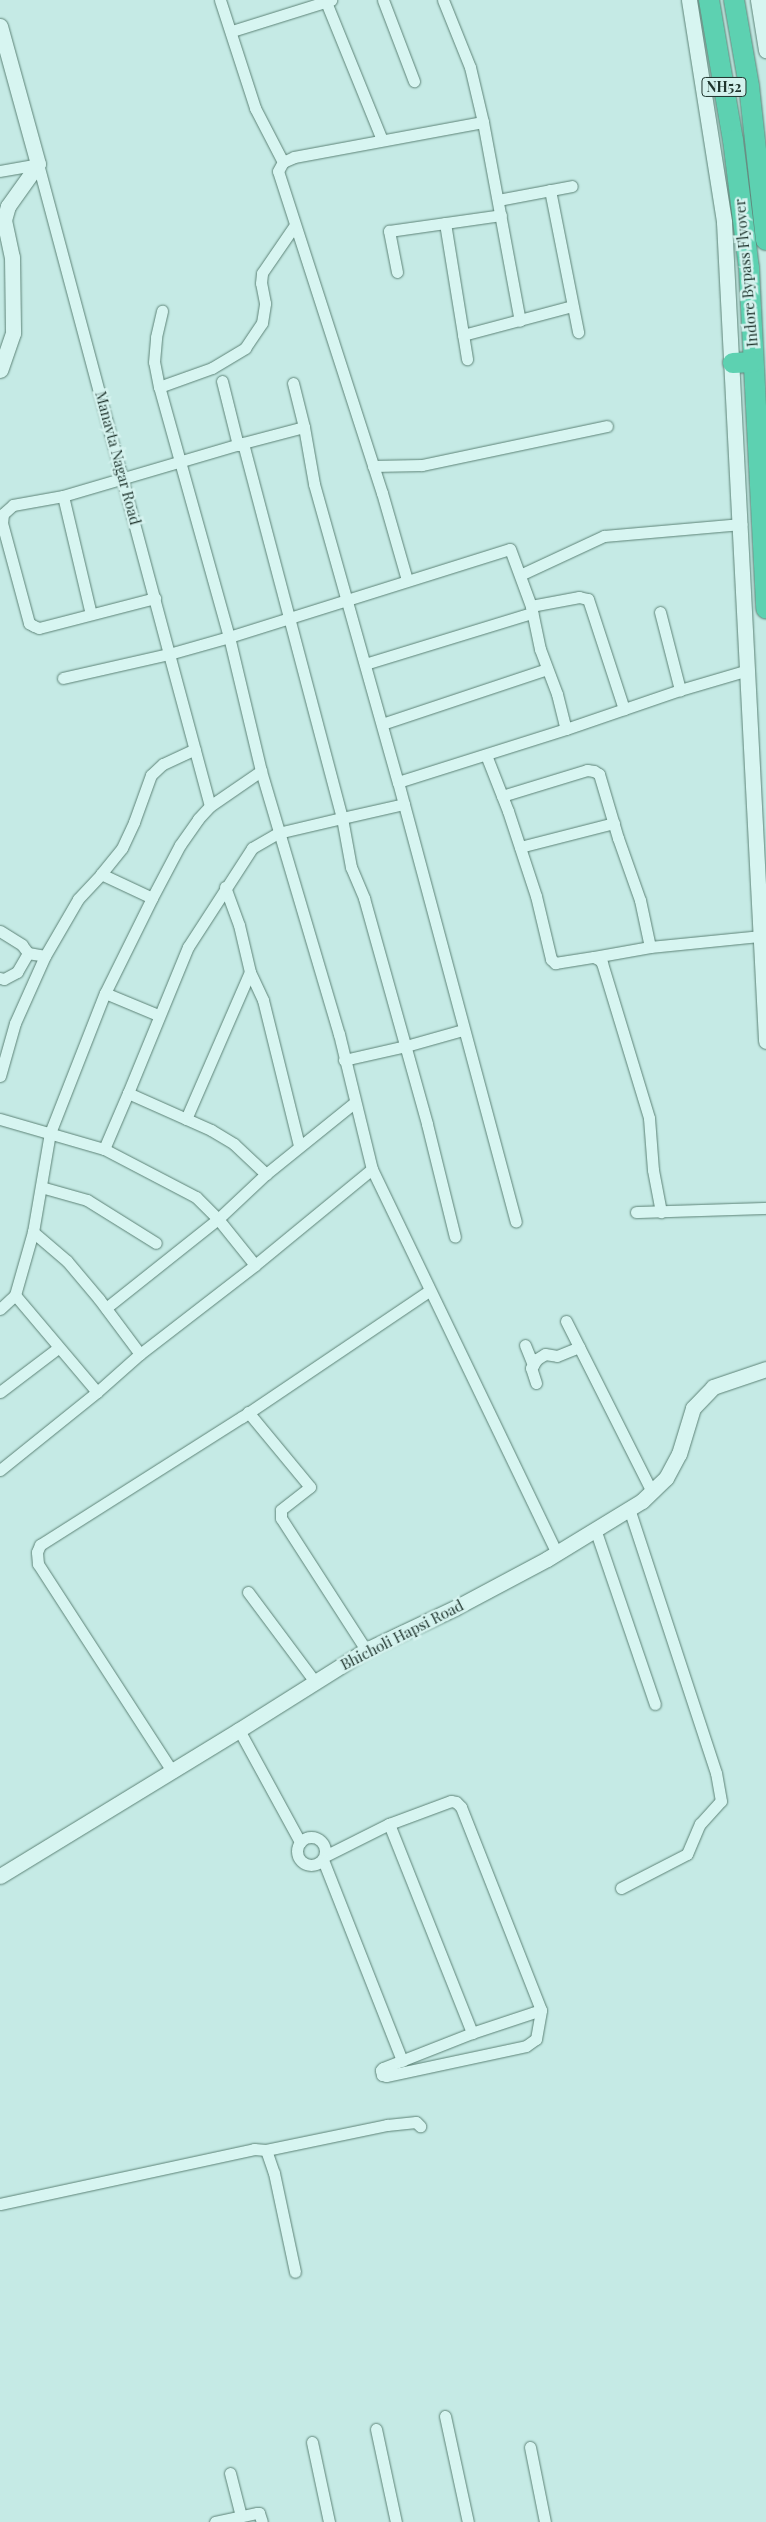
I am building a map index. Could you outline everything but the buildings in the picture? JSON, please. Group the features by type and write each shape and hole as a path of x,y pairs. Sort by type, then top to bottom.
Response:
{"highway":[{"name":"Indore Bypass Flyover","path":"709,0 738,174 748,268 766,609"},
{"name":"Indore Bypass Flyover","path":"734,0 749,86 766,240"},
{"path":"733,363 753,362"}],"street":[{"path":"220,0 232,31 255,108 283,162"},
{"path":"383,0 414,81"},
{"path":"443,0 470,67 483,122 520,321"},
{"path":"689,0 724,222 733,363 766,1041"},
{"path":"758,0 766,50"},
{"path":"232,31 328,1 382,140"},
{"name":"Manavta Nagar Road","path":"0,26 210,806"},
{"path":"407,580 373,466 278,171 283,162 294,157 483,122"},
{"path":"0,171 38,164"},
{"path":"0,370 13,333 12,257 4,220 8,206 38,164"},
{"path":"498,200 572,186"},
{"path":"550,190 578,332"},
{"path":"397,272 389,231 501,216"},
{"path":"445,223 467,359"},
{"path":"159,386 212,368 245,348 262,324 265,303 260,283 262,273 295,225"},
{"path":"0,311 13,290"},
{"path":"463,335 572,306"},
{"path":"162,311 156,336 154,362 159,386 229,637 261,772 339,1034 354,1103 372,1169 429,1291 557,1553"},
{"path":"222,381 291,617 342,818 351,866 364,898 406,1046 455,1237"},
{"path":"293,383 304,427 314,484 398,782 463,1030 516,1221"},
{"path":"373,466 422,465 607,426"},
{"path":"155,598 39,628 29,623 2,523 3,514 12,505 63,496 304,427"},
{"path":"63,496 91,614"},
{"path":"520,575 604,536 741,524"},
{"path":"63,678 169,654 229,637 510,549 532,610 540,650 566,729"},
{"path":"365,664 532,610 579,597 588,599 624,709"},
{"path":"660,612 680,690"},
{"path":"382,724 547,669"},
{"path":"398,782 566,729 680,690 748,670"},
{"path":"0,1076 16,1023 45,956 78,899 122,848 134,822 151,775 163,764 195,749"},
{"path":"486,755 520,847 536,896 552,959 555,963 650,947 761,936"},
{"path":"502,796 587,770 594,770 599,774 640,900 650,947"},
{"path":"0,1309 15,1295 33,1232 50,1133 105,993 152,898 188,832 210,806 261,772"},
{"path":"104,1149 158,1015 188,947 225,887 252,848 278,833 404,804"},
{"path":"520,847 614,823"},
{"path":"101,874 152,898"},
{"path":"225,887 239,924 250,972 263,1000 299,1145"},
{"path":"0,931 22,945 28,953 45,956"},
{"path":"0,978 17,972 28,953"},
{"path":"594,957 600,960 602,964 649,1118 653,1170 660,1212"},
{"path":"186,1119 250,972"},
{"path":"105,993 158,1015"},
{"path":"344,1060 406,1046 463,1030"},
{"path":"128,1093 211,1130 234,1144 266,1174"},
{"path":"106,1308 218,1219 299,1145 354,1103"},
{"path":"0,1119 104,1149 196,1197 218,1219 255,1265"},
{"path":"0,1470 97,1392 140,1354 255,1265 372,1169"},
{"path":"40,1187 87,1200 156,1243"},
{"path":"636,1212 766,1208"},
{"path":"33,1232 67,1261 106,1308 140,1354"},
{"path":"172,1771 38,1564 37,1552 40,1545 248,1412 429,1291"},
{"path":"15,1295 97,1392"},
{"path":"566,1321 652,1492"},
{"path":"525,1345 533,1365"},
{"path":"536,1383 531,1368 537,1359 545,1354 556,1356 579,1346"},
{"path":"0,1392 58,1348"},
{"name":"Bhicholi Hapsi Road","path":"0,1876 366,1650 454,1608 557,1553 642,1501 666,1478 679,1454 693,1408 713,1386 766,1369"},
{"path":"248,1412 310,1487 281,1510 281,1518 366,1650"},
{"path":"621,1888 686,1854 700,1824 720,1801 716,1773 629,1508"},
{"path":"595,1529 655,1704"},
{"path":"248,1592 315,1682"},
{"path":"239,1730 300,1842 297,1855 302,1863 311,1866 389,1824 450,1801 456,1802 461,1807 542,2010 536,2039 526,2046 386,2076 382,2074 381,2070 383,2068 472,2033 542,2010"},
{"path":"389,1824 472,2033"},
{"path":"300,1842 312,1837 320,1840 325,1847 324,1858 402,2061"},
{"path":"0,2204 254,2149 266,2150 387,2125 416,2122 420,2126"},
{"path":"266,2150 274,2173 295,2272"},
{"path":"445,2416 468,2522"},
{"path":"376,2429 396,2522"},
{"path":"312,2442 329,2522"},
{"path":"530,2447 545,2522"},
{"path":"230,2473 241,2516"},
{"path":"215,2522 259,2514 262,2522"}]}
